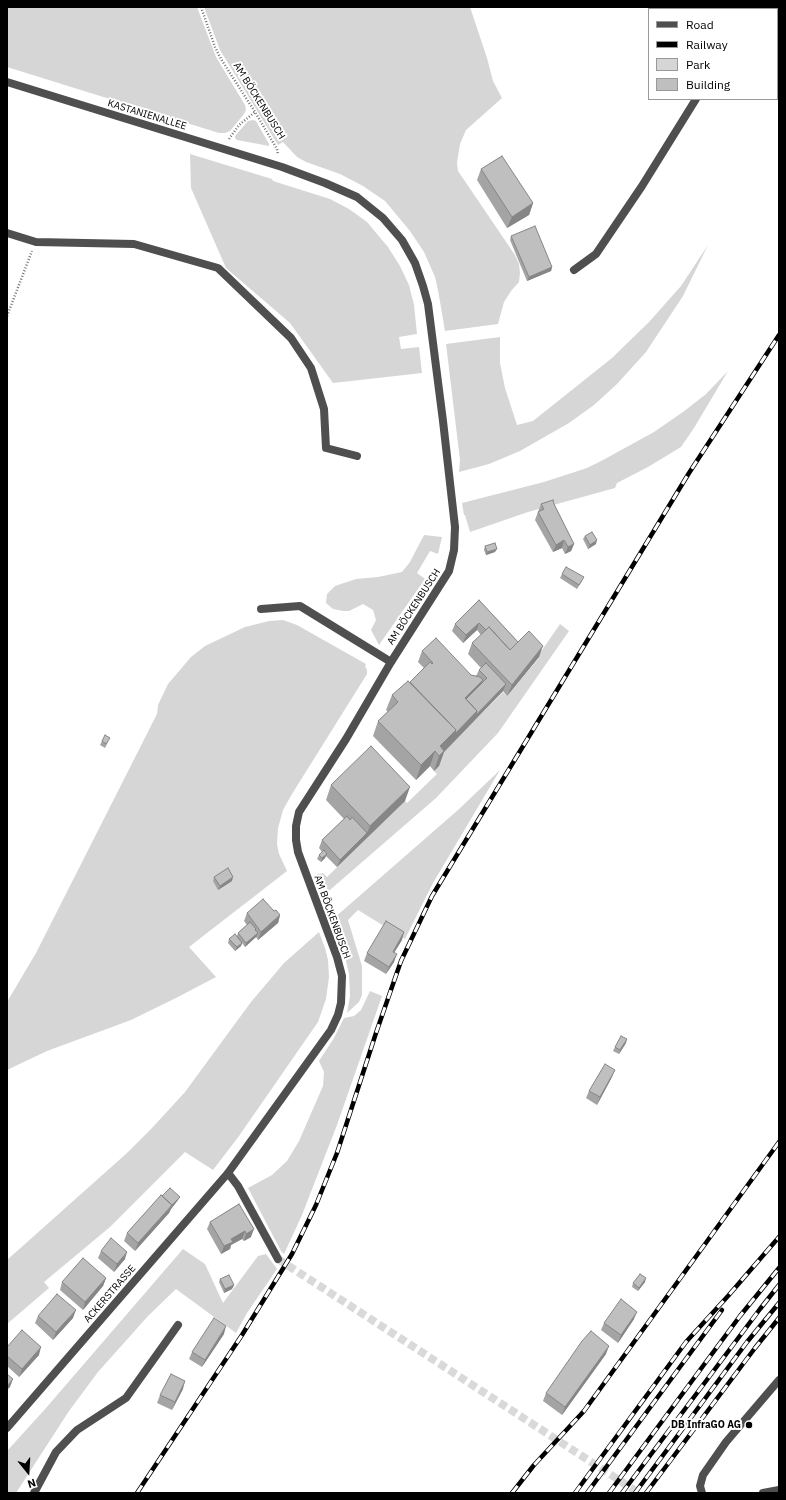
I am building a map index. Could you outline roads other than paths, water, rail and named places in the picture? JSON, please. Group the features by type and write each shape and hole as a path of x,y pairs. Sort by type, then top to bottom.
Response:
{"street":[{"name":"KASTANIENALLEE","path":"7,82 282,167"},
{"path":"574,270 596,254 642,186 695,100"},
{"name":"AM BÖCKENBUSCH","path":"228,1173 331,1030 341,1004 342,976 338,957 298,852 296,826 299,812 346,739 391,662 449,572 454,550 455,527 428,304 414,263 402,240 384,218 357,198 325,183 282,167"},
{"path":"7,234 36,242 134,244 218,268 291,338 311,368 324,409 326,448 357,456"},
{"path":"261,609 300,606 391,662"},
{"path":"228,1173 238,1186 278,1259"},
{"name":"ACKERSTRASSE","path":"7,1428 228,1173"},
{"path":"34,1493 56,1452 77,1430 126,1398 178,1325"},
{"path":"702,1493 700,1486 706,1470 726,1442 779,1380"},
{"path":"763,1493 779,1490"}],"tunnel":[{"path":"278,1259 639,1493"}],"railway":[{"path":"137,1493 242,1335 292,1254 316,1205 337,1153 401,961 432,896 689,473 779,335"},
{"path":"512,1493 534,1465 584,1411 779,1142"},
{"path":"575,1493 686,1342 779,1237"},
{"path":"609,1493 740,1316 779,1268"},
{"path":"622,1493 779,1285"},
{"path":"635,1493 747,1342 779,1303"},
{"path":"587,1493 722,1310"},
{"path":"646,1493 779,1318"}],"place":[{"name":"DB InfraGO AG","path":"749,1425"}]}
